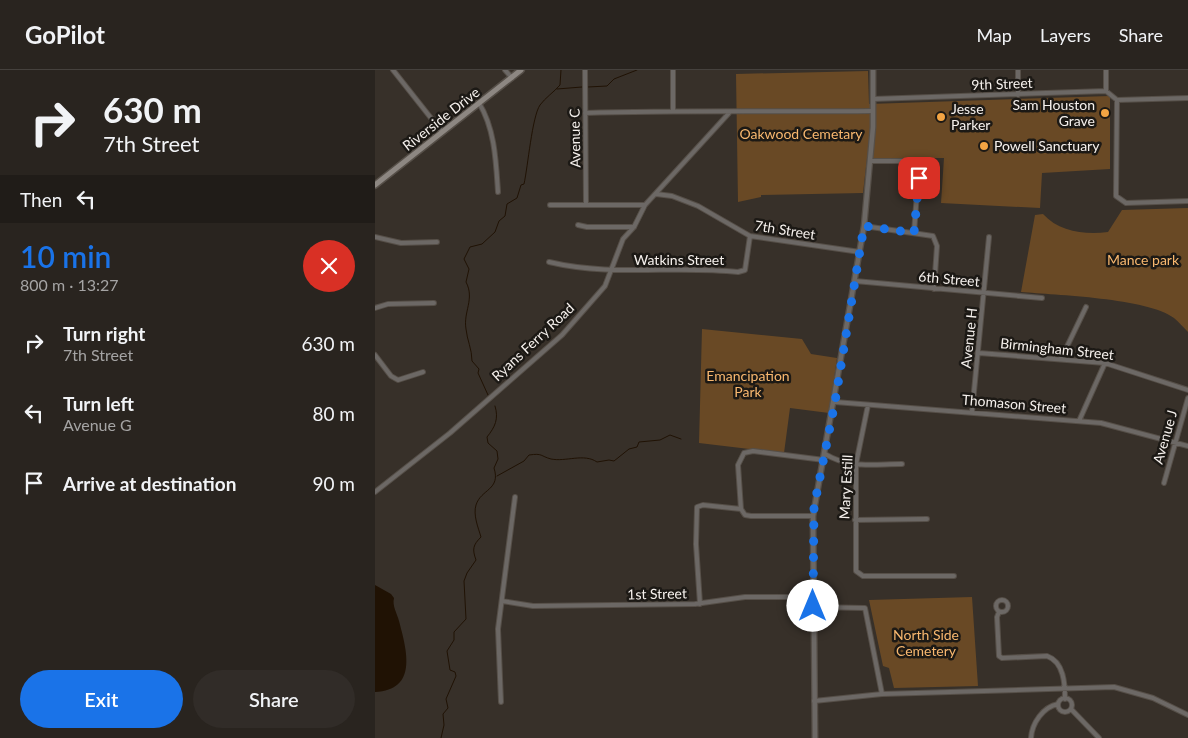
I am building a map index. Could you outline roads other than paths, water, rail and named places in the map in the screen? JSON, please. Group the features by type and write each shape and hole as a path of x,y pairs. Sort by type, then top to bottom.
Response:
{"main road":[{"name":"Riverside Drive","path":"375,185 521,70"}],"street":[{"path":"393,70 442,132"},
{"path":"505,70 511,78"},
{"name":"Avenue C","path":"585,70 586,205"},
{"path":"673,70 673,110"},
{"path":"815,738 813,516 835,402 864,226 871,161 873,70"},
{"path":"1018,70 1018,95"},
{"path":"1106,70 1106,91 1117,100 1188,98"},
{"name":"9th Street","path":"873,99 1106,91"},
{"path":"1117,100 1116,196 1126,203 1188,201"},
{"path":"479,103 487,119 493,140 498,192"},
{"path":"585,113 673,110 730,112 873,111"},
{"name":"Ryans Ferry Road","path":"375,492 450,433 562,335 605,286 613,271 623,239 634,227 645,205 730,112"},
{"path":"871,161 916,161 919,166 914,233"},
{"name":"7th Street","path":"656,194 671,196 697,206 749,236 860,252"},
{"path":"550,205 645,205"},
{"path":"578,225 587,227 634,227"},
{"path":"864,226 930,235 935,238 937,246 934,289"},
{"name":"Watkins Street","path":"549,262 569,267 613,271 738,272 745,270 749,236"},
{"path":"375,237 401,242 437,242"},
{"name":"Avenue H","path":"972,412 989,237"},
{"name":"6th Street","path":"855,281 1042,298"},
{"path":"375,308 388,304 434,303"},
{"path":"1061,359 1086,307"},
{"name":"Birmingham Street","path":"979,353 1105,363 1188,390"},
{"path":"375,354 391,376 398,380 423,372"},
{"path":"1079,421 1105,363"},
{"name":"Avenue J","path":"1164,482 1188,398"},
{"name":"Thomason Street","path":"835,402 1079,421 1120,427 1188,446"},
{"name":"Mary Estill","path":"868,405 856,464 856,571 863,576 954,576"},
{"path":"813,516 745,515 741,509 738,465 740,457 744,453 753,451 823,460"},
{"path":"825,454 839,462 902,464"},
{"path":"501,702 498,629 515,497"},
{"path":"700,604 696,544 697,507 741,509"},
{"path":"855,520 927,520"},
{"name":"1st Street","path":"502,601 533,606 700,604 745,597 813,597"},
{"path":"813,606 865,608 882,694"},
{"path":"999,612 997,617 999,656 1002,658 1050,657 1058,665 1065,680 1065,698 1059,704 1048,707 1042,712 1031,738"},
{"path":"814,701 882,694 1065,687 1114,688 1133,691 1188,715"},
{"path":"1065,698 1072,703 1071,709"},
{"path":"1059,704 1063,712 1071,709"},
{"path":"1071,709 1099,738"}],"waterway":[{"path":"488,395 478,373 479,369 472,361 467,333 466,317 469,294 466,282 469,269 464,259 470,247 482,244 495,232 499,221 505,216 507,204 517,198 521,185 524,184 537,111 542,102 560,85 561,70"},
{"path":"588,87 607,86 614,79 637,70"},
{"path":"557,89 582,87"},
{"path":"441,738 444,725 443,714 448,708 446,699 456,676 455,672 450,670 447,651 454,640 454,632 466,619 464,581 476,560 474,547 481,537 475,517 475,509 478,500 495,481 494,468 498,459 497,451 488,443 487,437 495,423 497,415 495,406"},
{"path":"497,476 524,461 529,455 539,455 557,460 586,458 597,462 614,461 629,449 637,447 639,442 660,440 670,435 681,439"}],"place":[{"name":"Sam Houston Grave","path":"1105,113"},
{"name":"Jesse Parker","path":"941,117"},
{"name":"Powell Sanctuary","path":"984,146"}],"park label":[{"name":"Oakwood Cemetary","path":"801,134"},
{"name":"Mance park","path":"1143,260"},
{"name":"Emancipation Park","path":"748,384"},
{"name":"North Side Cemetery","path":"926,644"}]}
